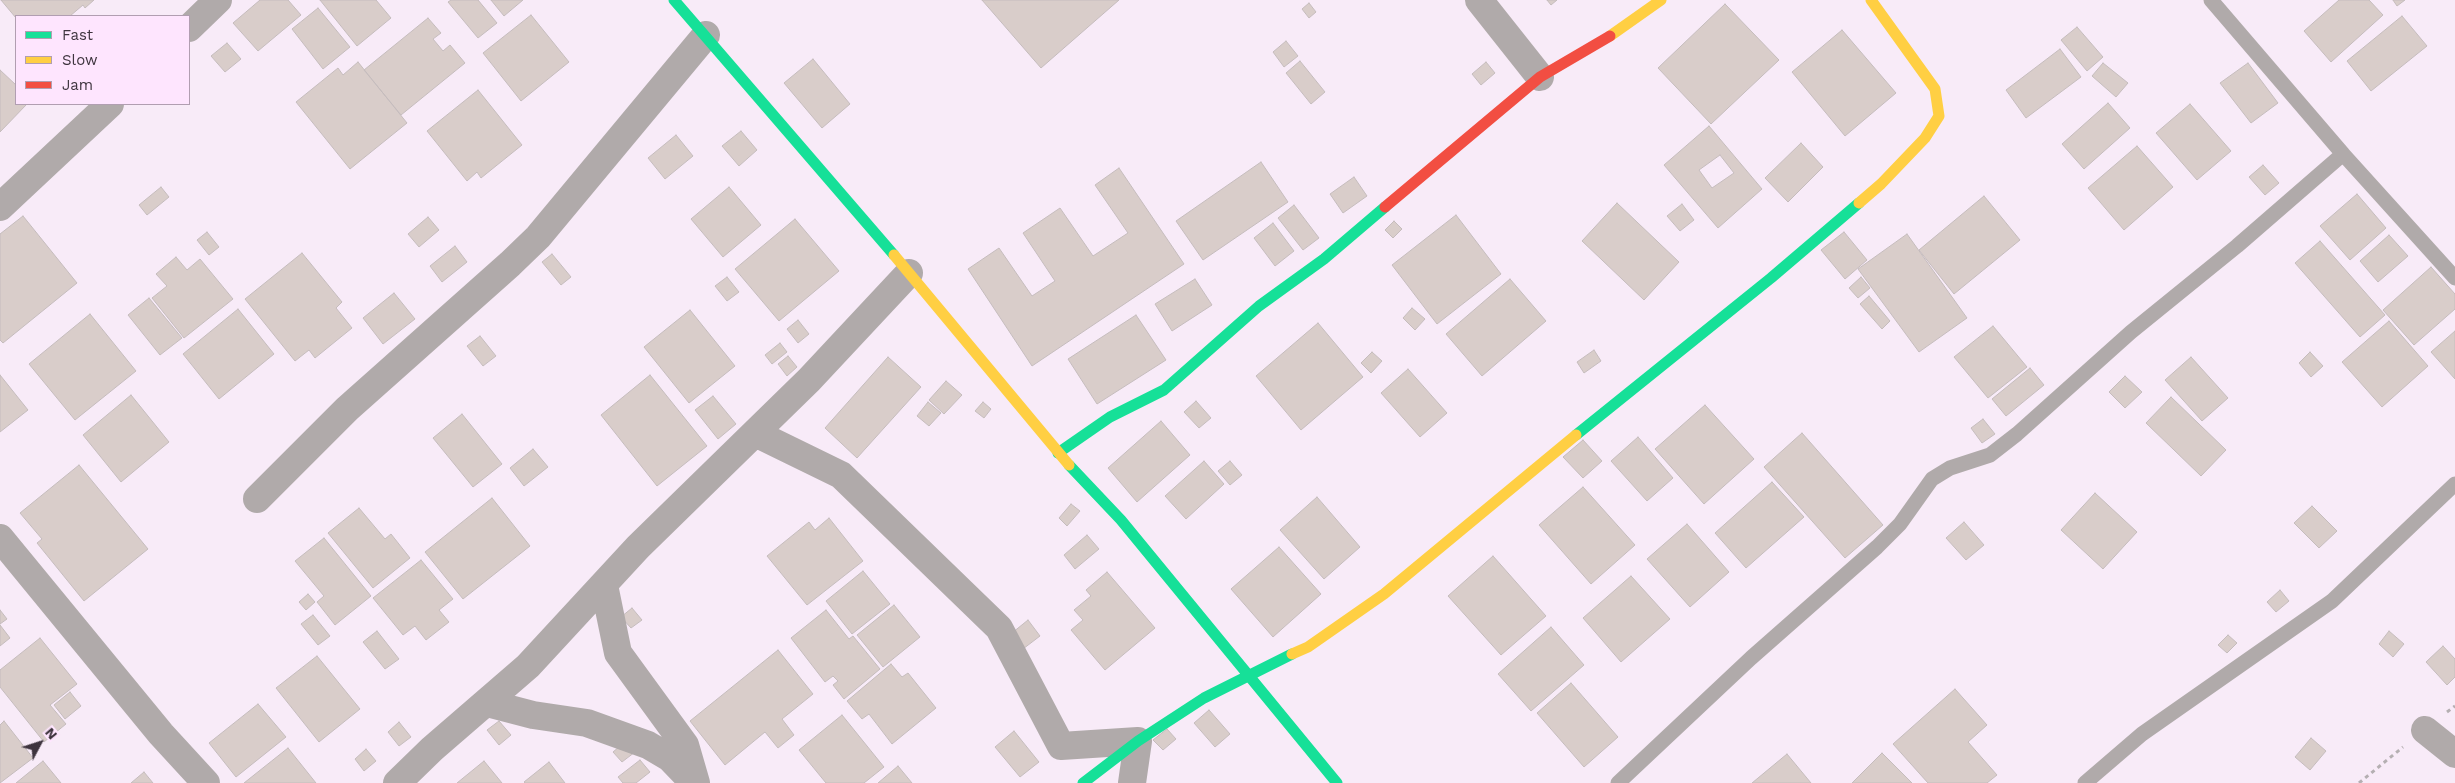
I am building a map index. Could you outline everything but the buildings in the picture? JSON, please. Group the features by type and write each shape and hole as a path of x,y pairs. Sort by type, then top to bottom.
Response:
{"street":[{"path":"190,27 218,0"},
{"path":"674,0 909,273 1058,453 1120,520 1337,783"},
{"path":"1479,0 1540,77"},
{"path":"1058,453 1110,417 1164,390 1259,306 1324,258 1540,77 1599,44 1661,0"},
{"path":"1083,783 1138,741 1204,698 1248,675 1308,648 1384,594 1570,440 1771,278 1881,184 1925,138 1939,116 1934,90 1872,0"},
{"path":"257,499 347,409 538,237 706,35"},
{"path":"0,207 109,105"},
{"path":"397,783 432,749 528,666 638,548 809,380 909,273"},
{"path":"756,432 841,475 999,628 1061,746 1138,741"},
{"path":"0,538 161,734 206,783"},
{"path":"604,585 618,653 685,745 695,783"},
{"path":"487,703 533,715 587,724 648,745 670,758 695,783"},
{"path":"2425,730 2455,754"},
{"path":"1132,783 1138,741"}],"lane":[{"path":"2211,0 2343,154 2455,278"},
{"path":"1618,783 1744,664 1877,547 1900,524 1932,479 1950,468 1990,455 2017,434 2131,332 2237,246 2343,154"},
{"path":"2085,783 2142,734 2332,601 2455,484"}],"traffic: fast":[{"path":"674,0 894,255"},
{"path":"1576,435 1771,278 1859,203"},
{"path":"1058,453 1110,417 1164,390 1259,306 1324,259 1385,207"},
{"path":"1069,465 1121,520 1337,783"},
{"path":"1083,783 1138,741 1204,698 1292,654"}],"traffic: slow":[{"path":"1610,36 1661,0"},
{"path":"1859,203 1881,184 1925,138 1939,116 1935,89 1871,0"},
{"path":"894,255 1069,465"},
{"path":"1292,654 1308,647 1384,594 1576,435"}],"traffic: jam":[{"path":"1385,207 1540,77 1610,36"}]}
